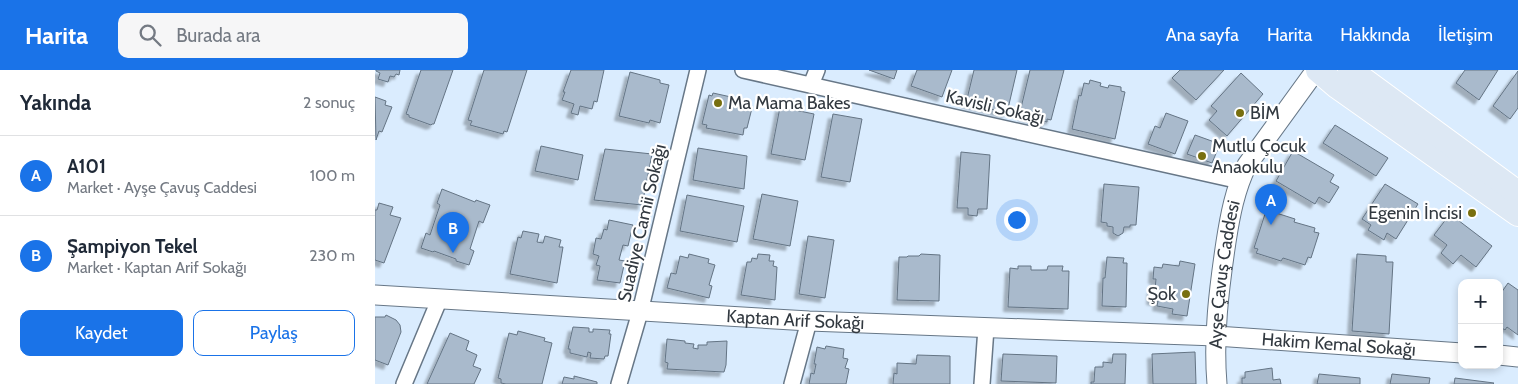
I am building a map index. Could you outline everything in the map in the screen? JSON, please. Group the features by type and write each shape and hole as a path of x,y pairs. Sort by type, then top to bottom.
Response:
{"main road":[{"path":"1317,70 1338,87 1518,214"},
{"path":"1350,70 1518,193"}],"street":[{"name":"Suadiye Camii Sokağı","path":"619,384 640,312 698,70"},
{"name":"Kavisli Sokağı","path":"743,70 1240,181"},
{"path":"811,85 817,70"},
{"name":"Ayşe Çavuş Caddesi","path":"1217,384 1216,336 1222,270 1229,223 1240,181 1247,165 1317,70"},
{"name":"Kaptan Arif Sokağı","path":"375,295 809,321 1216,336"},
{"path":"404,384 440,298"},
{"path":"792,384 809,321"},
{"path":"983,384 986,328"},
{"name":"Hakim Kemal Sokağı","path":"1216,336 1458,353"},
{"path":"1503,355 1518,356"}],"building":[{"path":"376,70 400,70 399,75 390,76 388,82 378,79 380,73"},
{"path":"421,70 453,70 434,124 431,125 409,117 406,114"},
{"path":"484,70 527,70 507,132 504,131 503,134 470,125 472,121 468,120"},
{"path":"571,70 604,70 597,102 594,101 592,109 580,106 578,115 571,113 574,104 562,100"},
{"path":"869,70 897,70 894,79"},
{"path":"917,70 952,70 942,97 911,86"},
{"path":"974,70 1017,70 1007,113 966,103"},
{"path":"1030,70 1064,70 1051,120 1047,119 1047,122 1023,116 1023,113 1020,112"},
{"path":"1180,70 1224,70 1196,100 1172,78"},
{"path":"1465,70 1498,70 1479,100 1456,83"},
{"path":"1518,71 1518,108 1510,119 1493,106"},
{"path":"630,72 660,80 660,83 669,85 660,123 650,120 649,123 619,116"},
{"path":"1241,73 1263,94 1227,136 1209,120 1217,111 1211,106"},
{"path":"1090,80 1101,83 1100,86 1108,88 1109,85 1121,87 1121,91 1125,92 1115,139 1072,129 1079,95 1081,96 1084,83 1089,84"},
{"path":"713,93 749,101 748,107 752,108 747,128 744,128 743,135 706,128 707,125 702,124 709,95 712,96"},
{"path":"375,97 386,101 385,105 392,107 382,132 379,131 376,140"},
{"path":"780,107 814,114 805,160 771,154"},
{"path":"1166,113 1188,121 1175,154 1148,144 1155,126 1160,128"},
{"path":"833,114 862,119 850,182 821,177"},
{"path":"1335,125 1388,158 1376,176 1323,143"},
{"path":"1195,135 1220,144 1212,163 1187,154"},
{"path":"541,146 583,155 578,180 535,171"},
{"path":"698,148 747,156 744,189 693,180"},
{"path":"605,149 652,154 642,205 594,200"},
{"path":"1293,151 1334,175 1330,182 1339,187 1329,203 1319,197 1315,204 1276,181"},
{"path":"961,152 990,155 987,209 978,209 977,216 968,215 968,208 957,208"},
{"path":"1104,184 1139,187 1136,225 1124,227 1123,233 1118,236 1113,233 1113,227 1101,222"},
{"path":"1385,184 1418,204 1396,239 1387,233 1384,240 1368,230 1371,225 1362,219"},
{"path":"442,189 475,202 476,200 490,205 483,223 479,221 470,249 474,251 469,265 434,251 421,248 426,233 430,235 440,205 437,203"},
{"path":"762,194 798,201 790,246 753,239"},
{"path":"687,195 744,206 737,242 680,231"},
{"path":"379,203 393,207 390,215 401,218 384,263 375,260 375,210 377,210"},
{"path":"1270,211 1295,219 1294,222 1315,228 1314,232 1319,233 1311,258 1308,257 1305,265 1283,258 1281,261 1256,253 1258,249 1254,248 1265,214 1268,215"},
{"path":"1450,214 1492,246 1476,267 1461,255 1453,264 1441,253 1447,245 1434,235"},
{"path":"609,220 633,225 628,246 623,245 619,260 625,261 620,283 597,280 600,266 596,265 599,256 593,254 596,238 601,239 604,229 607,230"},
{"path":"523,231 539,234 537,242 543,243 545,236 561,240 559,247 563,247 557,283 510,274 518,237 521,238"},
{"path":"808,236 834,240 825,298 799,294"},
{"path":"689,254 709,259 708,263 715,265 709,285 712,286 709,298 667,288 671,273 676,274 680,256 688,258"},
{"path":"758,254 770,255 769,261 774,261 773,266 777,267 775,300 741,295 747,262 751,262 752,258 757,259"},
{"path":"921,254 940,255 939,301 897,300 899,257 919,256"},
{"path":"1357,254 1386,256 1386,262 1393,262 1389,334 1352,331"},
{"path":"1107,257 1124,258 1123,263 1127,263 1126,307 1102,306 1103,278 1105,278"},
{"path":"1180,261 1195,264 1187,316 1172,314 1173,309 1157,306 1158,301 1151,300 1152,289 1155,289 1156,279 1153,279 1154,267 1162,268 1163,264 1179,266"},
{"path":"1018,266 1031,266 1031,270 1047,270 1048,266 1063,266 1062,271 1069,271 1068,309 1008,307 1010,268 1018,269"},
{"path":"1508,283 1518,290 1518,335 1507,327 1505,330 1503,329 1503,290"},
{"path":"386,315 396,320 400,325 401,332 388,365 375,360 375,317 385,317"},
{"path":"573,327 589,328 589,332 593,332 593,329 610,330 608,356 605,356 604,359 590,358 591,353 588,352 587,357 570,353 570,349 568,349"},
{"path":"518,331 545,338 544,341 552,343 542,384 506,384 501,383 501,379 498,378 509,333 517,335"},
{"path":"450,333 469,341 466,350 477,355 473,366 481,369 474,384 427,384"},
{"path":"667,339 685,341 685,343 694,344 693,348 698,349 698,345 707,345 707,342 727,341 724,372 667,369 668,363 665,362"},
{"path":"826,346 844,349 843,358 848,359 845,368 849,369 846,384 809,384 811,373 814,374 817,347 825,349"},
{"path":"1195,352 1196,384 1153,384 1152,354"},
{"path":"1003,354 1057,356 1056,383 1001,381"},
{"path":"1113,354 1126,354 1125,384 1091,384 1091,382 1094,382 1095,367 1103,367 1103,362 1112,363"},
{"path":"917,355 950,356 950,384 893,384 894,373 897,374 897,363 916,364"},
{"path":"1272,368 1273,380 1280,379 1281,384 1242,384 1245,372"},
{"path":"1319,374 1360,378 1360,384 1317,384"},
{"path":"1392,374 1430,378 1429,384 1390,384"},
{"path":"574,376 597,382 597,384 562,384 564,377 574,379"},
{"path":"1455,378 1494,383 1454,384"}],"place":[{"name":"Ma Mama Bakes","path":"718,103"},
{"name":"BİM","path":"1240,113"},
{"name":"Mutlu Çocuk Anaokulu","path":"1202,156"},
{"name":"Egenin İncisi","path":"1472,213"},
{"name":"A101","path":"1271,225"},
{"name":"Şampiyon Tekel","path":"453,253"},
{"name":"Şok","path":"1186,294"}]}
